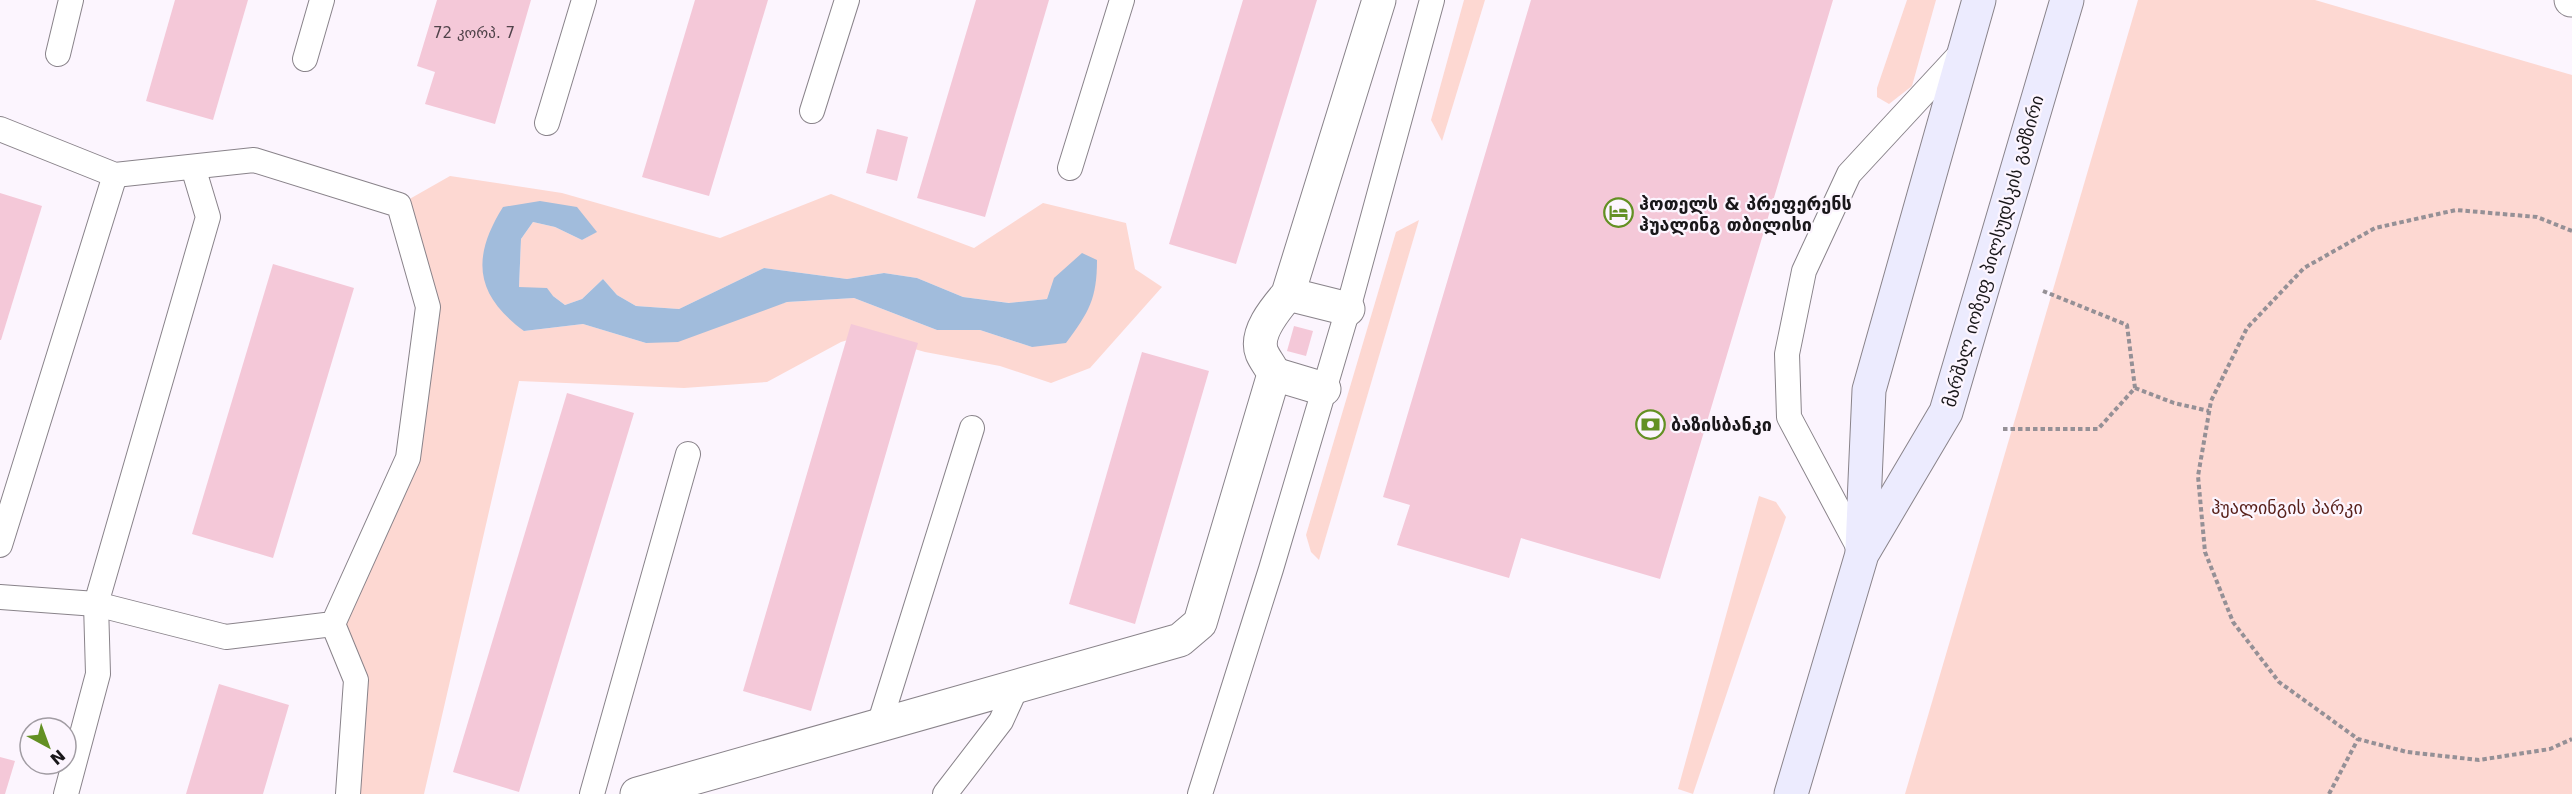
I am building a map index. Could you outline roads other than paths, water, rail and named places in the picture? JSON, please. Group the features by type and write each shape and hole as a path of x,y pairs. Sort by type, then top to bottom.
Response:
{"main road":[{"name":"მარშალ იოზეფ პილსუდსკის გამზირი","path":"1791,794 1862,554 1869,390 1979,0"},
{"name":"მარშალ იოზეფ პილსუდსკის გამზირი","path":"1862,554 1946,412 2067,0"}],"street":[{"path":"1324,389 1274,374 1261,350 1264,332 1273,311 1288,294 1379,0"},
{"path":"1288,294 1348,309"},
{"path":"637,794 1180,640 1200,623 1274,374"}],"lane":[{"path":"58,54 71,0"},
{"path":"305,59 322,0"},
{"path":"547,123 584,0"},
{"path":"812,111 847,0"},
{"path":"1070,168 1122,0"},
{"path":"1200,794 1271,569 1348,309 1432,0"},
{"path":"1862,554 1790,417 1787,354 1804,271 1849,174 1965,49"},
{"path":"0,129 115,175 254,160 399,206 428,307 408,458 333,624 356,680 348,794"},
{"path":"66,794 98,674 96,604 208,217 193,167"},
{"path":"0,544 115,175"},
{"path":"879,725 972,428"},
{"path":"592,794 688,454"},
{"path":"0,597 96,604 226,637 333,624"},
{"path":"945,794 1001,721 1017,686"}],"water":[{"path":"540,201 577,207 597,232 582,240 555,227 533,222 521,239 519,287 547,288 565,305 582,299 603,279 617,295 636,306 679,309 764,268 847,279 884,273 917,278 963,297 1009,303 1047,299 1054,278 1082,253 1097,260 1097,273 1090,305 1066,343 1032,347 980,330 937,330 854,298 787,302 678,342 646,343 583,324 524,331 496,304 487,289 483,275 483,259 486,243 503,207"}],"place":[{"name":"ჰოთელს & პრეფერენს ჰუალინგ თბილისი","path":"1618,213"},
{"name":"ბაზისბანკი","path":"1650,424"}],"park label":[{"name":"ჰუალინგის პარკი","path":"2287,507"}]}
